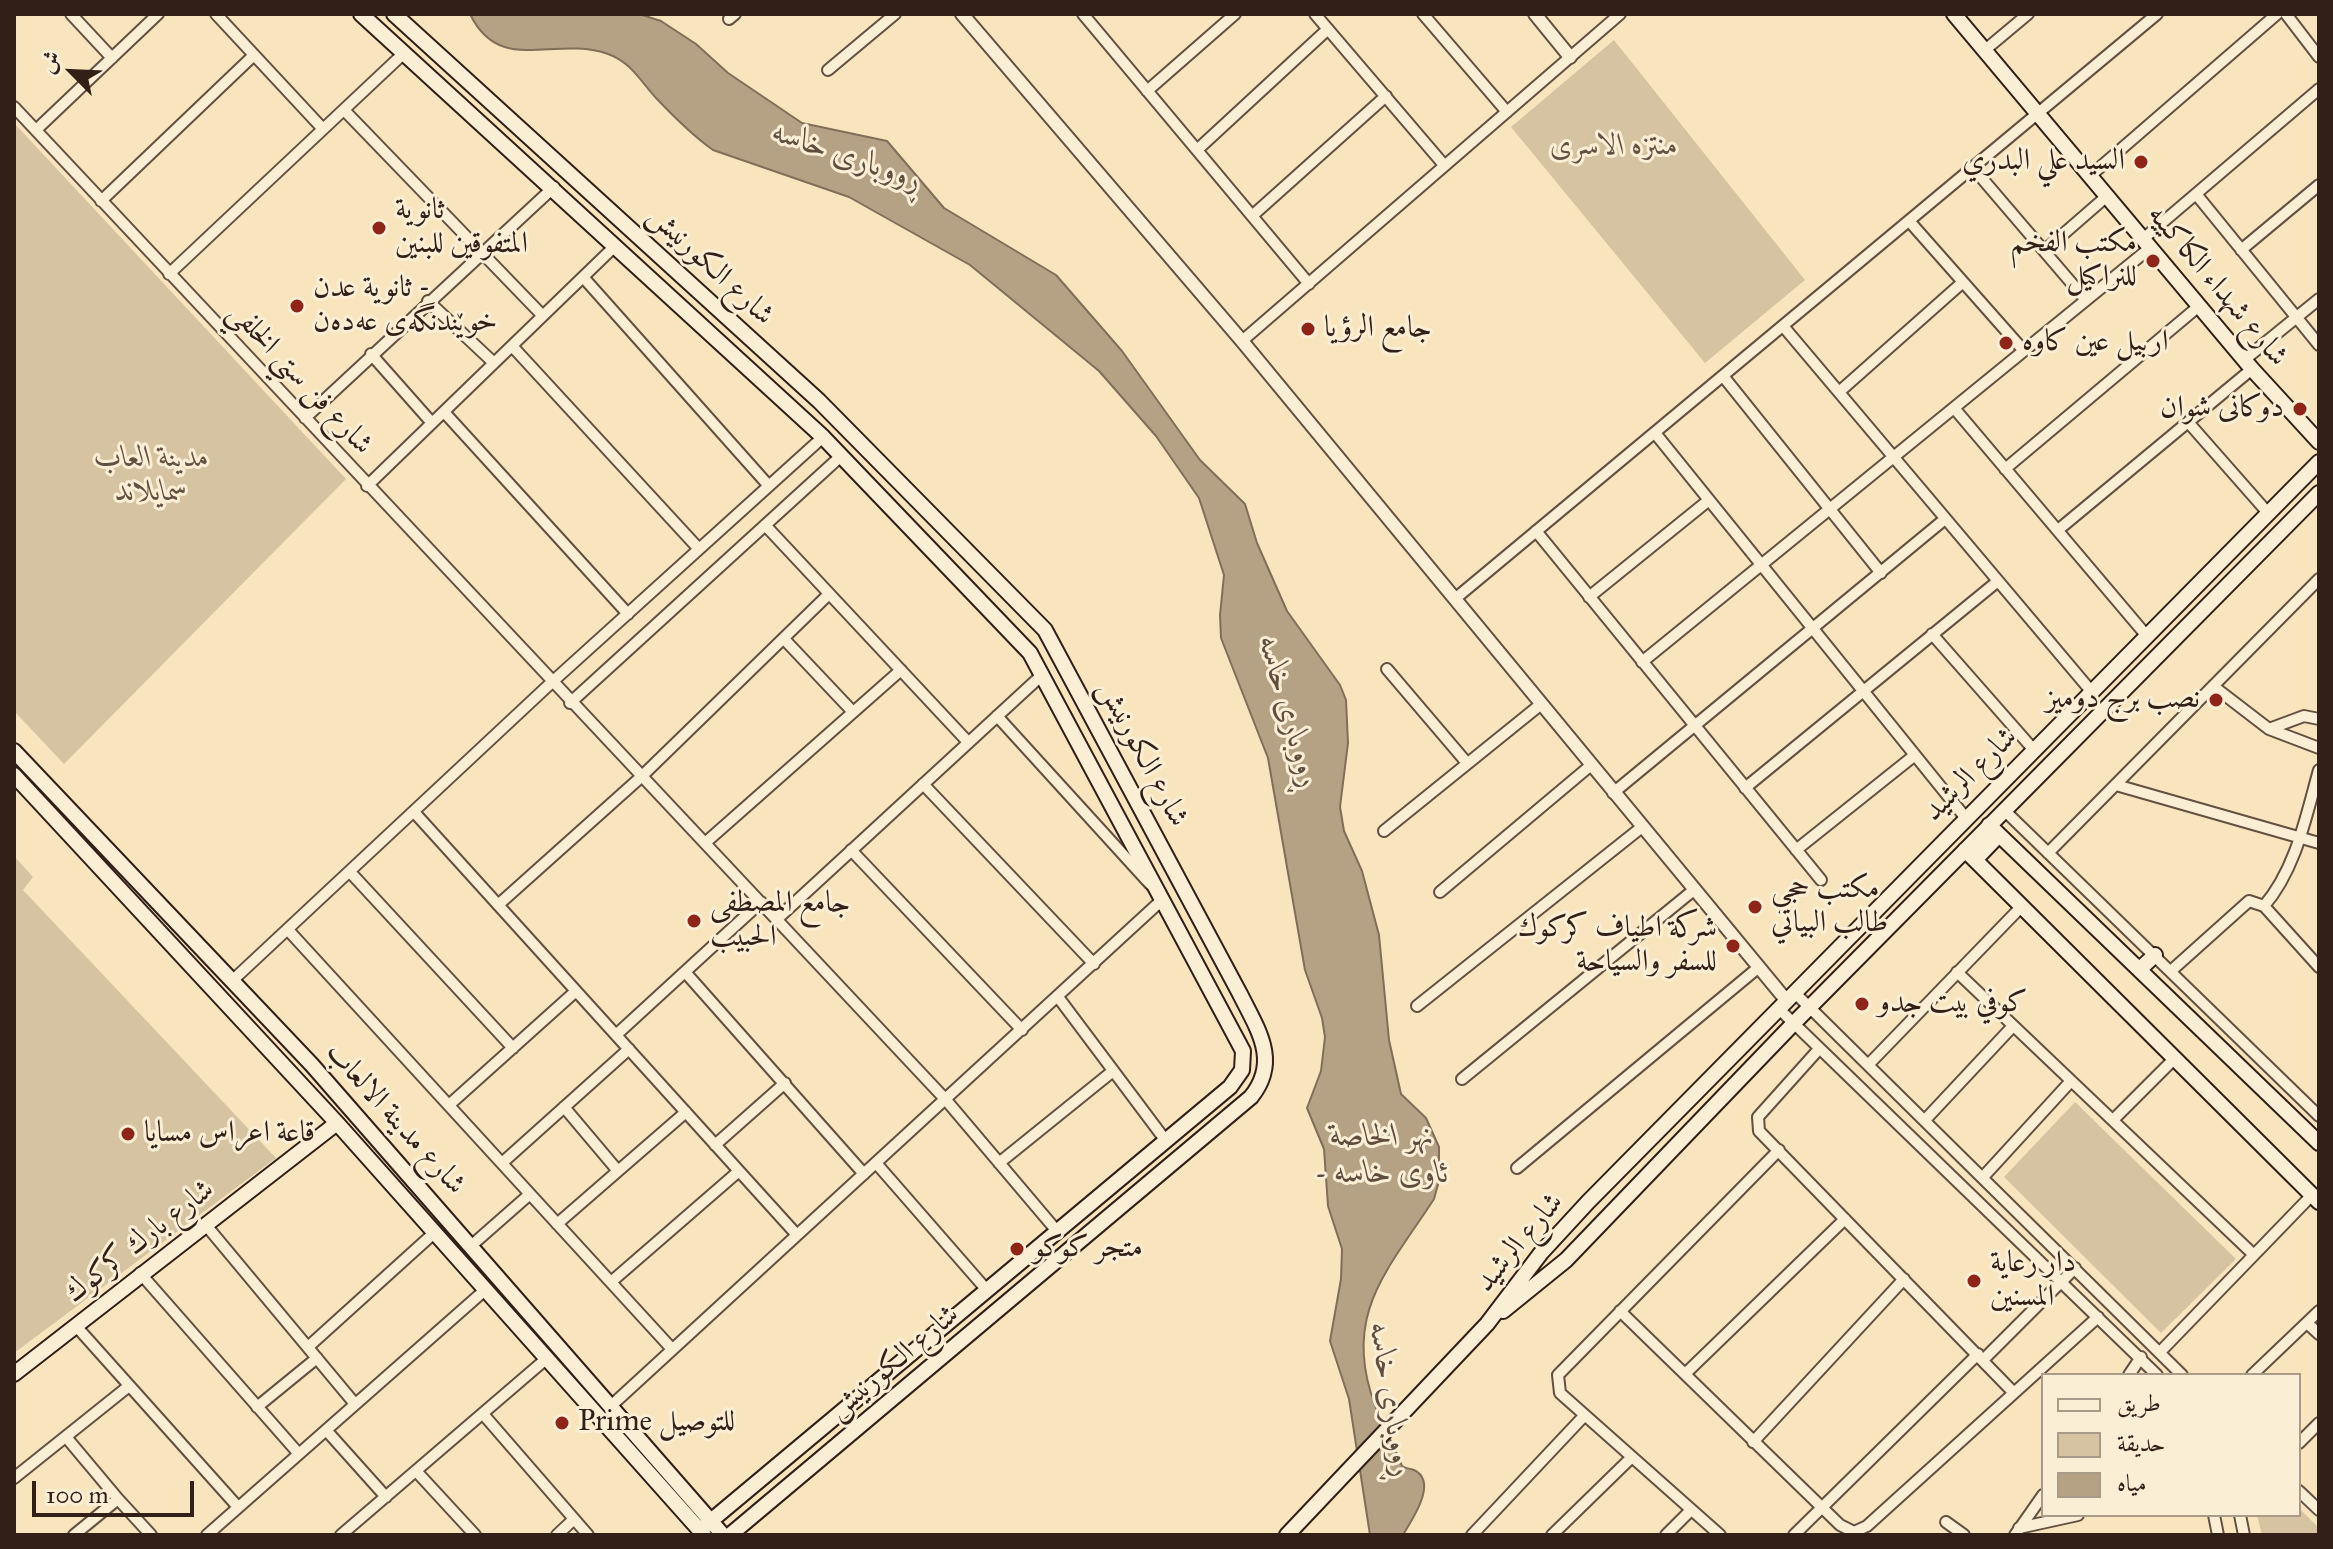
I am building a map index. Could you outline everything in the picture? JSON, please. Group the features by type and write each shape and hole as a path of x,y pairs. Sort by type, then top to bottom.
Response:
{"main road":[{"name":"شارع الكورنيش","path":"361,14 554,187 823,437 1030,653 1164,900 1244,1058 1242,1070 1230,1087 985,1288 705,1528"},
{"name":"شارع الكورنيش","path":"394,14 819,401 1045,630 1240,994 1262,1040 1267,1062 1261,1085 1251,1097 730,1535"},
{"name":"شارع شهداء الكاكييه","path":"1954,14 2248,364 2319,442"},
{"path":"700,325 716,307"},
{"name":"شارع الرشيد","path":"1487,1324 1550,1242 1965,817 2319,462"},
{"name":"شارع الرشيد","path":"1487,1324 1566,1260 1793,1024 1970,855 1994,830 2004,810 2319,493"},
{"path":"976,595 993,577"},
{"path":"2179,602 2195,618"},
{"name":"شارع مدينة الالعاب","path":"14,751 233,980 472,1245 612,1405 705,1528"},
{"name":"شارع مدينة الالعاب","path":"14,775 337,1123 546,1359 705,1528 723,1535"},
{"path":"1994,830 2141,968 2319,1143"},
{"path":"1970,855 2316,1198"},
{"path":"158,931 172,917"},
{"path":"2141,968 2155,955"},
{"name":"شارع بارك كركوك","path":"14,1374 140,1273 337,1123"},
{"path":"390,1183 405,1170"},
{"path":"1287,1534 1487,1324"},
{"path":"923,1341 937,1361"}],"street":[{"path":"71,14 112,58"},
{"path":"36,130 158,14"},
{"path":"216,14 323,129"},
{"path":"828,70 895,14"},
{"path":"962,14 1242,341 1456,598 1590,766 1786,1000 1793,1024 2155,1373"},
{"path":"1147,91 1235,14"},
{"path":"1315,14 1444,165"},
{"path":"1423,14 1507,112"},
{"path":"1535,14 1570,57"},
{"path":"1242,341 1620,14"},
{"path":"1985,50 2028,14"},
{"path":"1456,598 2157,14"},
{"path":"2090,176 2277,14"},
{"path":"2286,14 2319,57"},
{"path":"1090,16 1147,91 1309,284"},
{"path":"1197,150 1328,29"},
{"path":"169,274 403,54"},
{"path":"101,201 254,55"},
{"path":"1642,662 2086,300 2196,194 2319,89"},
{"path":"1252,216 1386,96"},
{"name":"شارع فن ستي الخلفي","path":"14,107 551,683 946,1100 1056,1230"},
{"path":"344,110 542,315"},
{"path":"1974,169 2086,300"},
{"path":"2241,250 2319,185"},
{"path":"305,418 554,187"},
{"path":"2196,194 2319,345"},
{"path":"2045,250 2107,196"},
{"path":"1910,222 2024,351"},
{"path":"367,486 615,246"},
{"path":"583,277 769,486"},
{"path":"1839,392 1963,282"},
{"path":"2058,530 2188,422 2319,299"},
{"path":"428,301 494,363"},
{"path":"2005,469 2199,306"},
{"path":"1783,326 2091,691"},
{"path":"512,346 699,549"},
{"path":"371,354 432,423"},
{"path":"1723,376 1881,573"},
{"path":"1954,408 2146,635"},
{"path":"444,412 628,614"},
{"path":"2188,422 2268,513"},
{"path":"1655,433 1965,817"},
{"path":"233,980 289,931 551,683 823,437"},
{"path":"570,703 841,456"},
{"path":"1589,597 1709,500"},
{"path":"1613,793 1945,519"},
{"path":"765,525 968,742"},
{"path":"1536,531 1821,880"},
{"path":"2048,853 2319,579"},
{"path":"1745,788 1998,581"},
{"path":"498,905 641,777 829,594"},
{"path":"1932,634 2033,749"},
{"path":"784,639 853,712"},
{"path":"1387,669 1467,763"},
{"path":"705,843 901,670"},
{"path":"777,919 1043,674"},
{"path":"2213,686 2269,729 2319,748"},
{"path":"1384,831 1540,705"},
{"path":"612,1405 1164,900 997,716"},
{"path":"2269,729 2304,716 2319,719"},
{"path":"1796,850 1915,755"},
{"path":"1440,892 1590,766"},
{"path":"2264,906 2281,883 2300,838 2319,770"},
{"path":"923,784 1094,964"},
{"path":"2116,785 2319,843"},
{"path":"2004,810 2319,1116"},
{"path":"414,812 797,1235"},
{"path":"1417,1006 1642,827"},
{"path":"851,850 1022,1030"},
{"path":"350,872 513,1048"},
{"path":"1462,1079 1695,889"},
{"path":"2172,970 2243,903 2254,901 2264,906 2319,967"},
{"path":"616,1035 761,902"},
{"path":"1868,1065 2022,906"},
{"path":"289,931 672,1349"},
{"path":"1517,1168 1759,967"},
{"path":"685,972 864,1174"},
{"path":"1957,972 2254,1255"},
{"path":"449,1105 576,991"},
{"path":"1058,997 1166,1141"},
{"path":"1786,1000 1810,1008 1984,1176 2180,1373"},
{"path":"1925,1120 2013,1026"},
{"path":"502,1163 629,1049"},
{"path":"1819,1049 1758,1117 1759,1131 2014,1393"},
{"path":"2113,1120 2175,1058"},
{"path":"999,1163 1113,1071"},
{"path":"1863,1091 1878,1075"},
{"path":"1984,1176 2071,1081"},
{"path":"715,1145 785,1083"},
{"path":"564,1107 618,1171"},
{"path":"557,1224 686,1112"},
{"path":"1720,1535 1560,1393 1558,1375 1779,1150"},
{"path":"876,1163 985,1288"},
{"path":"611,1282 739,1171"},
{"path":"472,1245 530,1194"},
{"path":"2160,1352 2254,1255 2316,1198"},
{"path":"1685,1374 1845,1219"},
{"path":"205,1224 355,1404"},
{"path":"308,1347 434,1233"},
{"path":"1794,1535 1820,1506 2075,1268"},
{"path":"140,1273 299,1454"},
{"path":"1753,1442 1904,1279"},
{"path":"207,1535 485,1290"},
{"path":"1620,1311 1846,1531 1861,1531 2098,1317"},
{"path":"2254,1373 2319,1311"},
{"path":"2307,1323 2319,1334"},
{"path":"76,1326 238,1507"},
{"path":"2130,1373 2141,1357"},
{"path":"257,1407 317,1358"},
{"path":"341,1535 546,1359"},
{"path":"14,1478 129,1386"},
{"path":"483,1414 588,1535"},
{"path":"1472,1535 1584,1416"},
{"path":"2301,1441 2319,1423"},
{"path":"326,1430 386,1497"},
{"path":"66,1437 151,1535"},
{"path":"1552,1535 1632,1457"},
{"path":"416,1471 475,1535"},
{"path":"2301,1493 2319,1510"},
{"path":"2017,1531 2041,1498"},
{"path":"74,1535 118,1499"},
{"path":"1666,1535 1691,1510"},
{"path":"2017,1531 2070,1517"},
{"path":"557,1535 574,1519"},
{"path":"1946,1522 1964,1535"}],"green space":[{"name":"منتزه الاسرى","path":"1614,40 1805,280 1705,363 1511,127"},
{"name":"مدينة العاب سمايلاند","path":"14,123 346,479 64,764 14,711"},
{"path":"14,856 33,877 23,890 276,1158 14,1353"},
{"path":"2075,1102 2236,1259 2161,1333 2004,1177"},
{"path":"2301,1510 2319,1528 2319,1535 2262,1535 2258,1517 2301,1517"}],"water":[{"name":"نهر الخاصة - ئاوی خاسە","path":"470,14 639,14 661,21 696,44 728,73 802,123 887,141 944,208 1056,275 1122,351 1200,460 1245,504 1257,543 1287,611 1340,685 1346,700 1348,743 1340,807 1344,831 1362,871 1379,935 1389,1040 1401,1094 1426,1118 1439,1147 1439,1181 1434,1199 1374,1295 1363,1345 1366,1373 1381,1420 1402,1466 1414,1470 1424,1483 1421,1502 1403,1535 1370,1535 1349,1399 1330,1341 1341,1279 1342,1249 1328,1206 1324,1149 1307,1108 1321,1071 1325,1037 1322,1018 1305,970 1268,758 1221,638 1224,575 1199,498 1156,436 1099,371 970,265 849,197 713,150 677,120 629,67 616,58 588,49 513,49 497,44 482,33"}],"place":[{"name":"السيد علي البدري","path":"2141,162"},
{"name":"ثانوية المتفوقين للبنين","path":"379,228"},
{"name":"مكتب الفخم للنراكيل","path":"2153,261"},
{"name":"ثانوية عدن - خوێندنگەی عەدەن","path":"297,306"},
{"name":"جامع الرؤيا","path":"1308,329"},
{"name":"اربيل عين كاوه","path":"2006,343"},
{"name":"دوکانی شوان","path":"2300,409"},
{"name":"نصب برج دوميز","path":"2216,700"},
{"name":"مكتب حجي طالب البياتي","path":"1755,907"},
{"name":"جامع المصطفى الحبيب","path":"694,921"},
{"name":"شركة اطياف كركوك للسفر والسياحة","path":"1733,946"},
{"name":"كوفي بيت جدو","path":"1862,1004"},
{"name":"قاعة اعراس مسايا","path":"128,1134"},
{"name":"متجر كوكو","path":"1017,1249"},
{"name":"دار رعاية المسنين","path":"1974,1281"},
{"name":"Prime للتوصيل","path":"562,1423"}],"water label":[{"name":"ڕووباری خاسە","path":"847,157"},
{"name":"ڕووباری خاسە","path":"1288,712"},
{"name":"ڕووباری خاسە","path":"1390,1400"}]}
